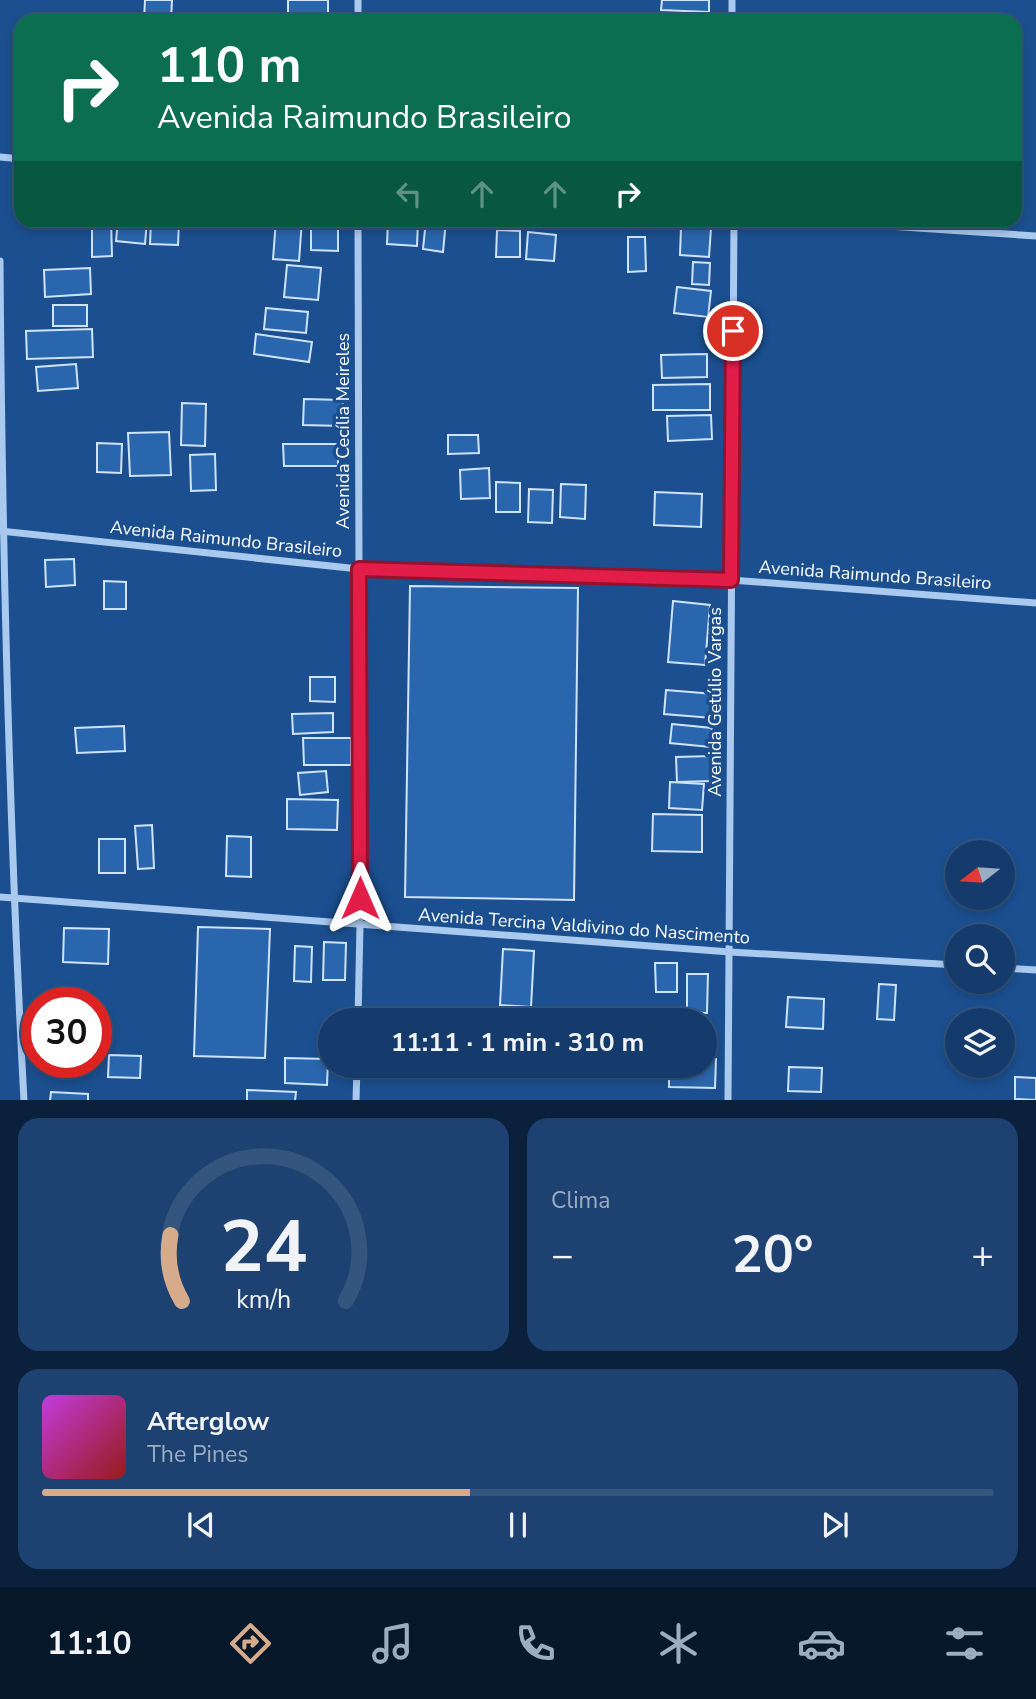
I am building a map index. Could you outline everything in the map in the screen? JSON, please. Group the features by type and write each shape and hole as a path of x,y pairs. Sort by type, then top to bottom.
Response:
{"street":[{"name":"Avenida Cecília Meireles","path":"358,228 358,1008"},
{"name":"Avenida Getúlio Vargas","path":"728,1100 734,228"},
{"path":"918,228 1036,236"},
{"path":"0,261 1,531 13,898 24,1100"},
{"name":"Avenida Raimundo Brasileiro","path":"1,531 359,569 731,580 1036,603"},
{"name":"Avenida Tercina Valdivino do Nascimento","path":"0,897 730,952 945,964"},
{"path":"1015,969 1036,970"},
{"path":"356,1100 357,1078"}],"building":[{"path":"145,0 172,0 171,14 144,14"},
{"path":"288,0 328,0 328,14 288,14"},
{"path":"662,0 709,0 709,12 661,10"},
{"path":"92,228 111,228 112,256 92,257"},
{"path":"117,228 146,228 145,244 116,241"},
{"path":"151,228 179,228 178,245 150,244"},
{"path":"275,228 301,228 299,261 273,259"},
{"path":"311,228 338,228 338,251 311,250"},
{"path":"388,228 418,228 417,246 387,244"},
{"path":"425,228 445,228 443,252 423,249"},
{"path":"681,228 711,228 709,257 680,255"},
{"path":"497,230 520,231 520,257 496,257"},
{"path":"528,232 556,235 554,261 526,259"},
{"path":"628,237 645,237 646,271 628,272"},
{"path":"693,262 710,263 709,285 692,284"},
{"path":"287,265 321,268 318,300 284,297"},
{"path":"90,268 91,294 45,297 44,270"},
{"path":"677,287 711,291 708,317 674,313"},
{"path":"53,305 87,305 87,326 53,326"},
{"path":"266,308 308,312 306,333 264,329"},
{"path":"92,329 93,357 27,359 26,331"},
{"path":"256,334 312,342 309,362 254,354"},
{"path":"707,354 707,377 662,378 661,355"},
{"path":"76,364 78,388 38,391 36,367"},
{"path":"710,384 710,410 653,410 653,385"},
{"path":"304,399 343,400 342,426 303,425"},
{"path":"182,403 206,404 205,446 181,445"},
{"path":"711,415 712,439 668,441 667,416"},
{"path":"169,432 171,475 130,476 128,433"},
{"path":"448,435 478,435 479,453 448,454"},
{"path":"97,443 122,444 121,473 97,472"},
{"path":"283,444 338,444 338,466 284,466"},
{"path":"215,454 216,490 191,491 190,455"},
{"path":"489,468 490,498 461,499 460,470"},
{"path":"496,482 520,483 520,512 496,512"},
{"path":"561,484 586,485 585,519 560,517"},
{"path":"529,489 553,490 552,523 528,522"},
{"path":"655,492 702,494 701,527 654,525"},
{"path":"74,559 75,585 46,587 45,560"},
{"path":"104,581 126,582 126,609 104,609"},
{"path":"410,586 578,588 574,900 405,897"},
{"path":"673,601 710,605 705,665 668,662"},
{"path":"310,677 335,677 335,702 310,701"},
{"path":"666,690 714,694 712,718 664,714"},
{"path":"333,713 333,732 293,734 292,714"},
{"path":"672,724 712,728 710,747 670,743"},
{"path":"124,726 125,751 77,753 75,728"},
{"path":"303,738 351,738 351,765 304,765"},
{"path":"712,756 712,781 677,782 676,757"},
{"path":"326,771 328,792 300,795 298,773"},
{"path":"670,782 704,784 702,810 669,808"},
{"path":"287,799 338,800 337,830 287,829"},
{"path":"653,814 702,815 702,852 652,851"},
{"path":"152,825 154,868 138,869 135,826"},
{"path":"227,836 251,837 251,877 226,876"},
{"path":"99,839 125,839 125,873 99,873"},
{"path":"198,927 270,929 265,1058 194,1056"},
{"path":"64,928 109,929 108,964 63,962"},
{"path":"324,942 346,943 345,980 323,980"},
{"path":"295,946 312,947 311,982 294,981"},
{"path":"503,949 534,951 531,1007 500,1005"},
{"path":"655,963 677,963 677,992 656,992"},
{"path":"687,974 708,974 707,1008 687,1008"},
{"path":"879,984 896,985 894,1020 877,1019"},
{"path":"788,997 824,999 823,1029 786,1027"},
{"path":"112,1055 141,1056 140,1078 112,1077"},
{"path":"285,1058 318,1059 318,1078 327,1078 327,1085 285,1083"},
{"path":"789,1067 822,1068 821,1092 788,1091"},
{"path":"669,1078 715,1078 715,1088 669,1087"},
{"path":"1015,1078 1036,1078 1036,1100 1015,1099"},
{"path":"247,1090 296,1092 295,1100 247,1100"},
{"path":"51,1092 88,1094 88,1100 50,1100"}],"route":[{"path":"360,898 359,569 731,580 733,331"}]}
